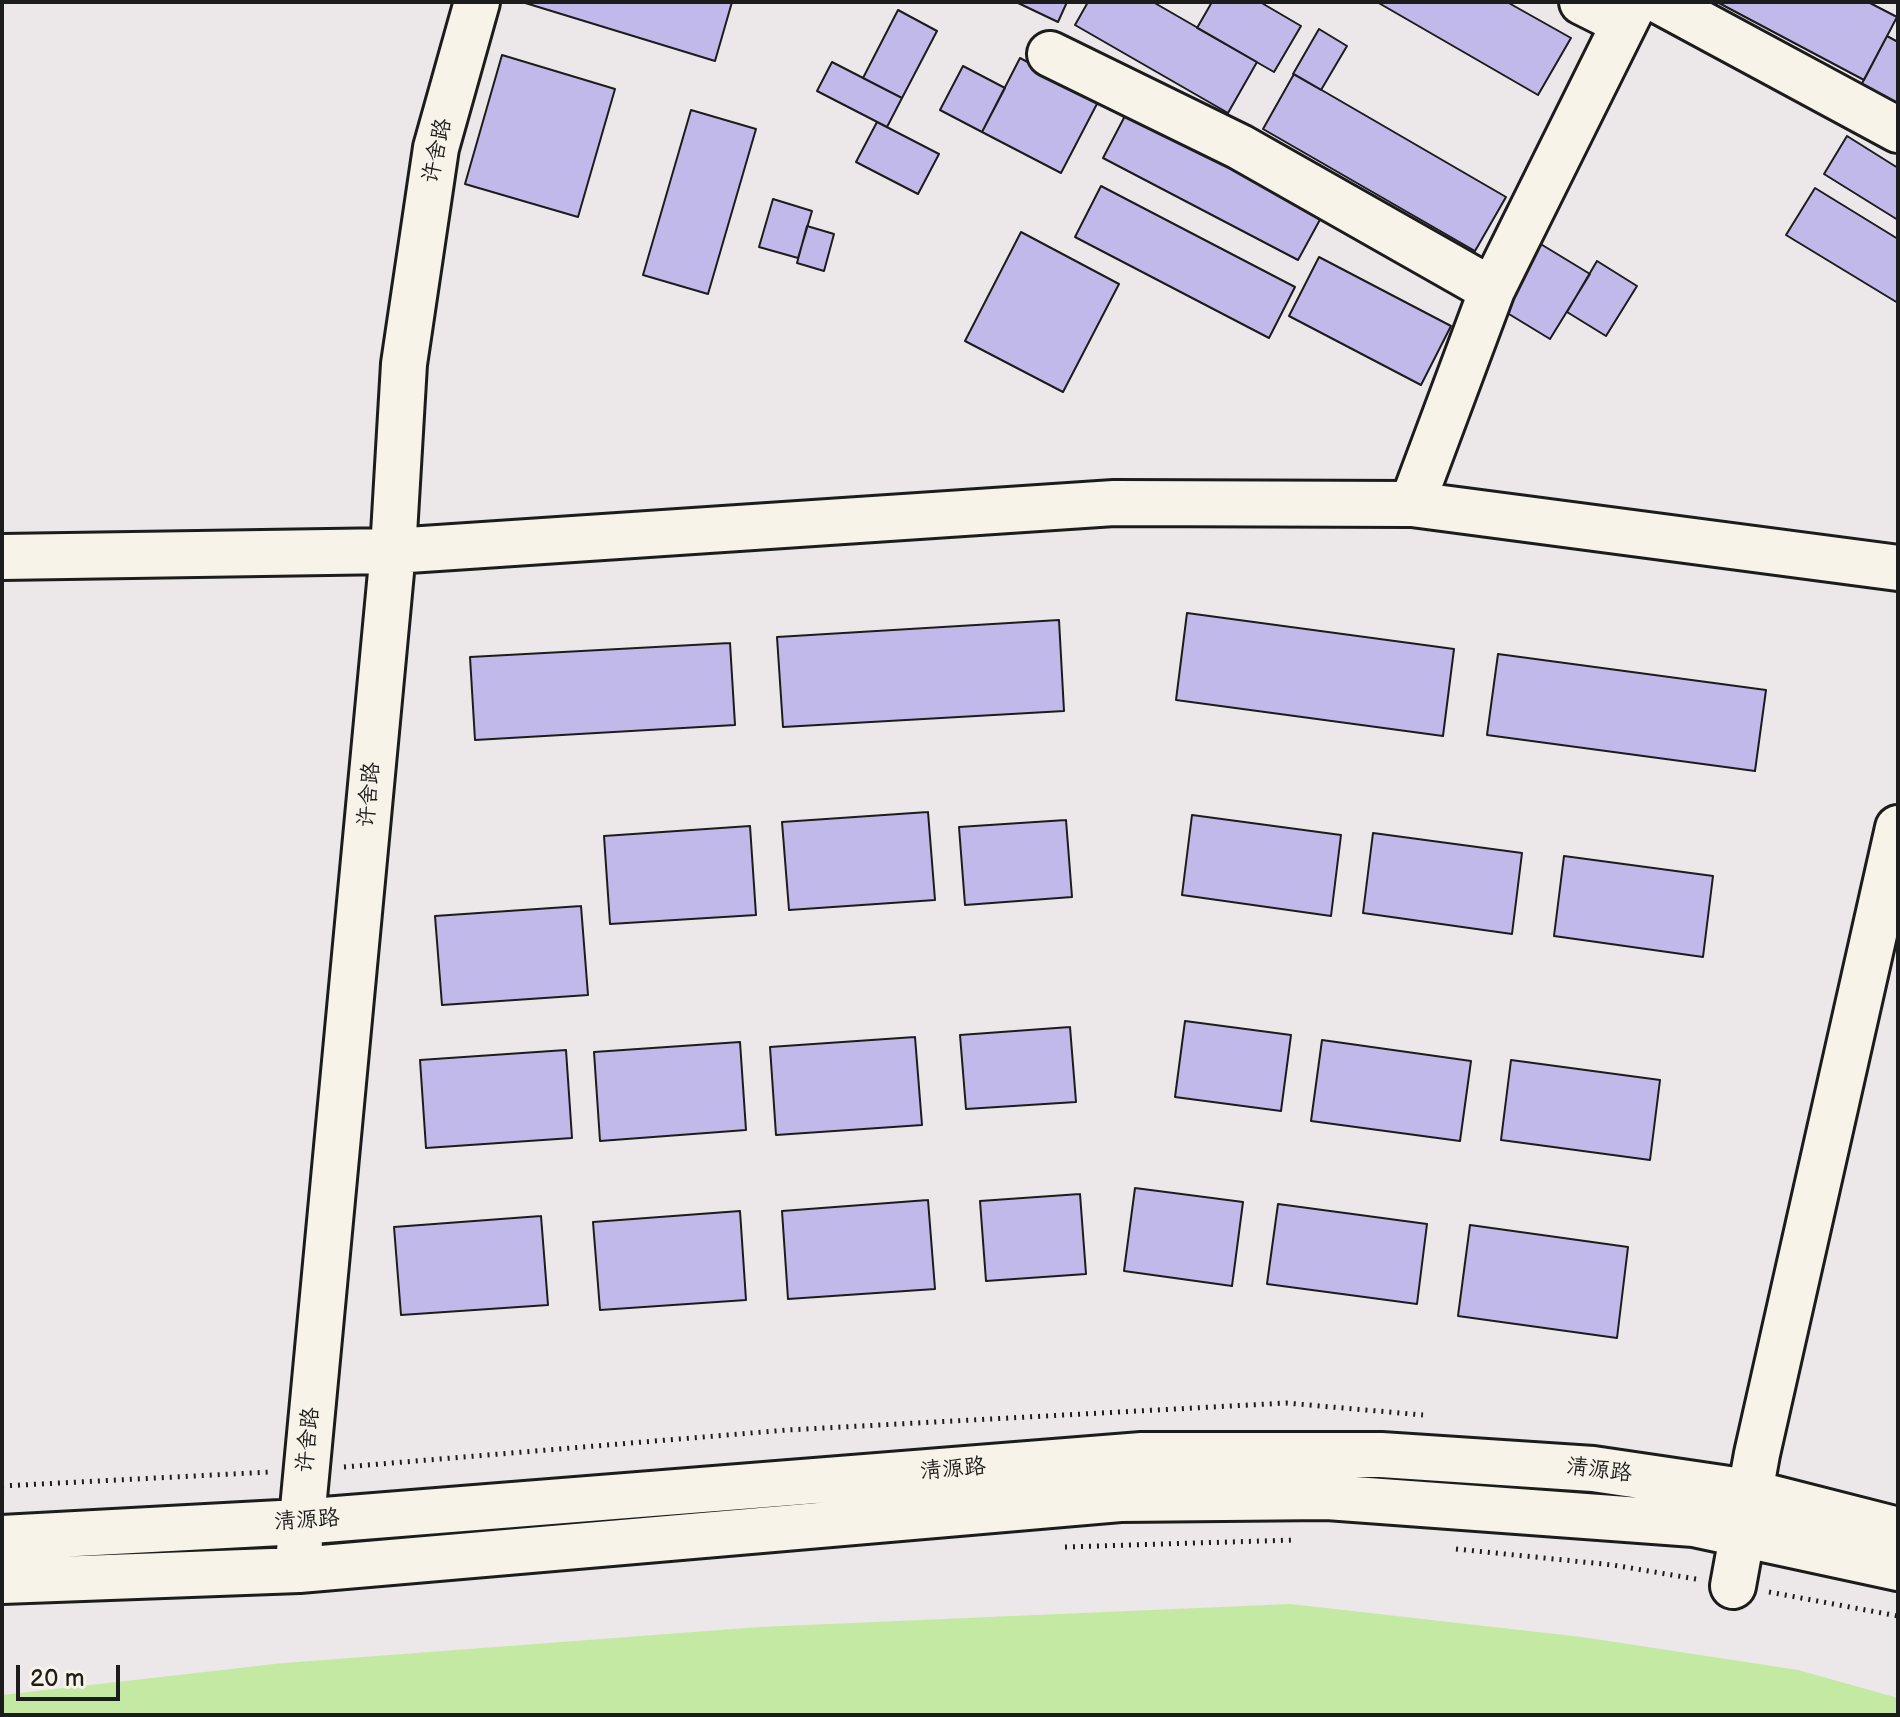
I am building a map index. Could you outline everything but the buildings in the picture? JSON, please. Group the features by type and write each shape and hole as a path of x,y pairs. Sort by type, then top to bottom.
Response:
{"street":[{"name":"许舍路","path":"301,1582 299,1522 393,551 404,364 436,148 477,2"},
{"path":"1582,2 1640,9 1898,130"},
{"path":"1412,504 1492,290 1640,9"},
{"path":"1050,54 1240,147 1492,290"},
{"path":"2,557 393,551 1114,503 1412,504 1898,568"},
{"path":"1733,1586 1749,1492 1898,828"},
{"name":"清源路","path":"2,1538 299,1522 1142,1455 1381,1455 1593,1469 1749,1492 1898,1530"},
{"name":"清源路","path":"2,1581 301,1582 1120,1499 1327,1497 1694,1524 1898,1568"}],"path":[{"path":"1053,1547 1301,1540"},
{"path":"1441,1548 1613,1565 1898,1616"}],"green space":[{"path":"1290,1604 1582,1637 1798,1670 1898,1698 1898,1715 2,1715 2,1695 284,1663 760,1627"}]}
